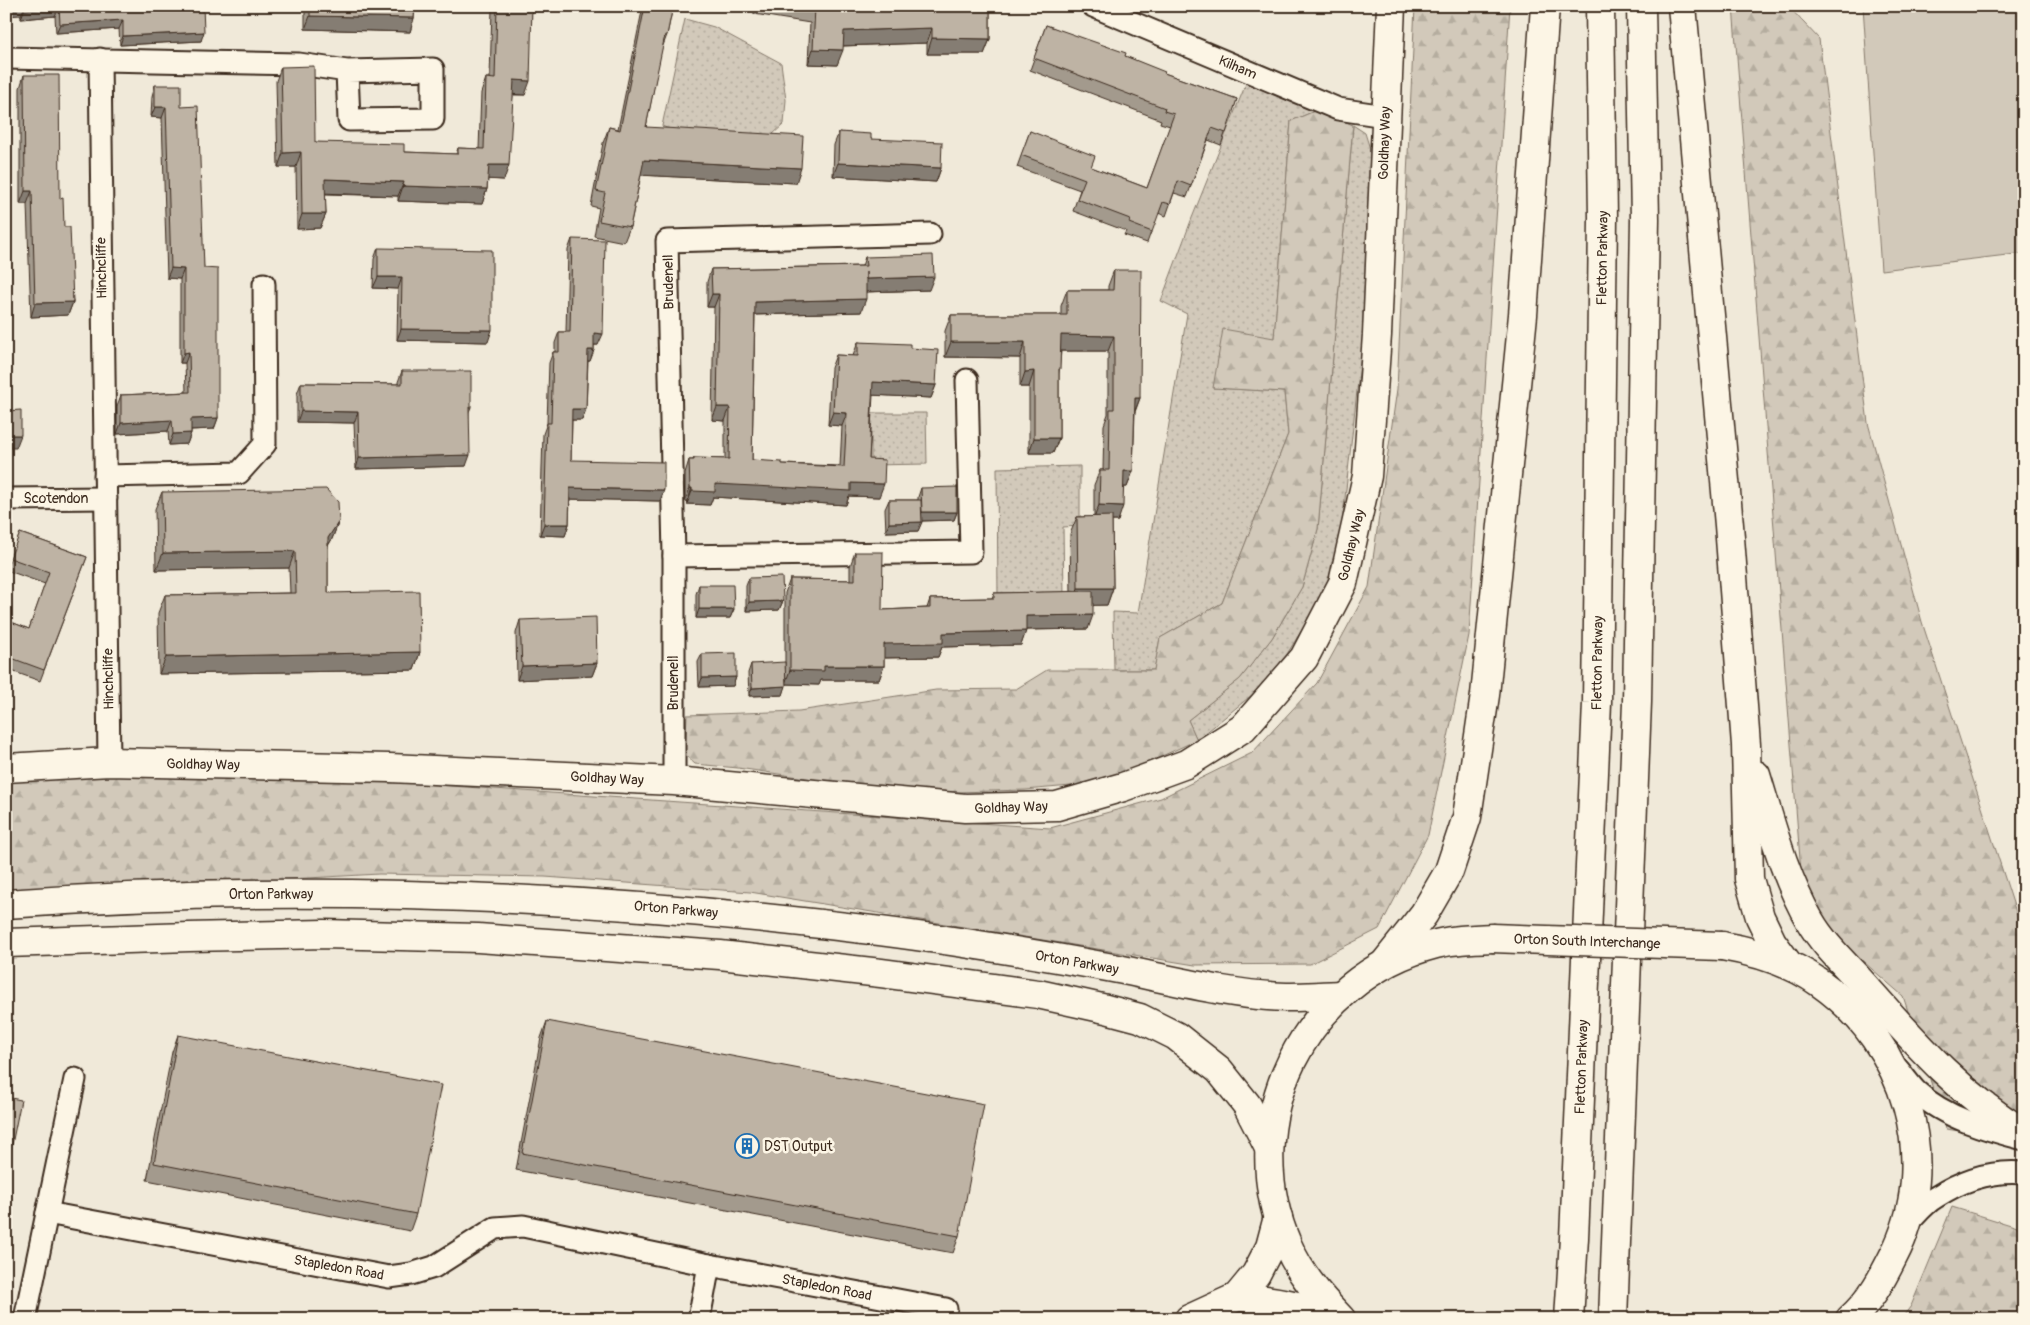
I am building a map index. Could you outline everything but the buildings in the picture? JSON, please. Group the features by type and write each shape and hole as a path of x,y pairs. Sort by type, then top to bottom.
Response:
{"main road":[{"name":"Goldhay Way","path":"6,768 108,762 390,768 674,781 965,808 1057,806 1123,787 1186,764 1243,728 1304,658 1343,583 1367,476 1377,335 1391,6"},
{"path":"1384,964 1424,914 1449,871 1467,817 1485,695 1524,315 1545,6"},
{"name":"Fletton Parkway","path":"1569,1319 1575,1228 1596,703 1603,218 1600,6"},
{"path":"1613,1319 1637,702 1644,219 1641,6"},
{"path":"1682,6 1729,525 1746,745 1749,878 1760,917 1772,942 1789,965"},
{"path":"1746,745 1792,886 1810,922 1832,950 1892,1017 1958,1086 2000,1119 2024,1133"},
{"name":"Orton Parkway","path":"6,904 190,894 483,897 586,902 728,913 884,932 1046,956 1239,992 1285,997 1340,995"},
{"path":"6,944 180,937 324,934 478,938 720,955 881,973 1038,994 1106,1008 1140,1018 1176,1036 1224,1077 1247,1105 1269,1148"},
{"name":"Orton South Interchange","path":"1340,1319 1321,1299 1303,1274 1288,1246 1278,1217 1270,1183 1269,1148 1273,1114 1282,1080 1297,1049 1316,1020 1340,995 1361,978 1384,964 1410,952 1464,939 1492,938 1722,946 1752,952 1789,965 1820,982 1847,1004 1871,1030 1890,1060 1904,1093 1913,1127 1916,1163 1912,1205 1900,1245 1880,1283 1850,1319"},
{"path":"1237,1298 1256,1274 1267,1253 1278,1217"},
{"path":"1189,1319 1237,1298 1274,1300 1310,1308 1340,1319"}],"street":[{"name":"Kilham","path":"1093,6 1338,109 1385,116"},
{"path":"6,58 299,64 347,71 433,70 433,119 349,120 347,71"},
{"name":"Hinchcliffe","path":"100,59 108,762"},
{"name":"Brudenell","path":"674,781 674,556 667,241 930,234"},
{"path":"105,476 239,473 265,444 264,284"},
{"path":"674,556 971,552 967,380"},
{"name":"Scotendon","path":"6,499 106,498"},
{"path":"1890,1060 1918,1093 1951,1115 1987,1130 2024,1139"},
{"path":"25,1319 75,1079"},
{"path":"1908,1223 1934,1198 1964,1182 1991,1173 2024,1174"},
{"name":"Stapledon Road","path":"47,1213 389,1277 411,1274 434,1267 495,1228 523,1226 709,1265 946,1309"},
{"path":"699,1319 709,1265"}],"green space":[{"path":"1415,6 1510,6 1469,635 1428,835 1379,929 1310,964 1195,965 750,892 545,877 379,874 6,895 6,768 109,762 1050,828 1161,798 1252,753 1317,683 1369,587 1397,389"},
{"path":"1733,6 1788,6 1819,39 1868,423 1922,622 2024,937 2024,1112 2013,1139 1946,1129 1903,996 1804,910"},
{"path":"1863,6 2024,6 2024,253 1881,270"},
{"path":"685,19 714,27 781,63 786,100 784,124 772,135 683,135 662,126"},
{"path":"1247,81 1317,110 1291,121 1274,339 1213,388 1284,392 1288,434 1222,603 1160,638 1154,670 1114,670 1113,612 1138,613 1187,314 1161,301"},
{"path":"1317,110 1353,125 1318,529 1302,587 1272,638 1240,679 1188,720 1197,740 1138,767 1082,785 1025,790 957,792 867,787 738,768 695,764 685,755 687,715 799,711 936,690 1016,689 1047,670 1154,670 1160,638 1222,603 1288,434 1284,392 1213,388 1223,329 1274,338 1291,121"},
{"path":"1353,125 1365,133 1370,149 1362,346 1340,543 1323,596 1287,654 1259,689 1197,740 1188,720 1240,679 1272,638 1302,587 1318,529"},
{"path":"871,413 926,413 927,464 871,465"},
{"path":"1080,466 1080,526 1063,527 1064,597 998,598 997,468"},
{"path":"1952,1207 2024,1229 2024,1319 1901,1319 1911,1306"}],"place":[{"name":"DST Output","path":"747,1146"}]}
